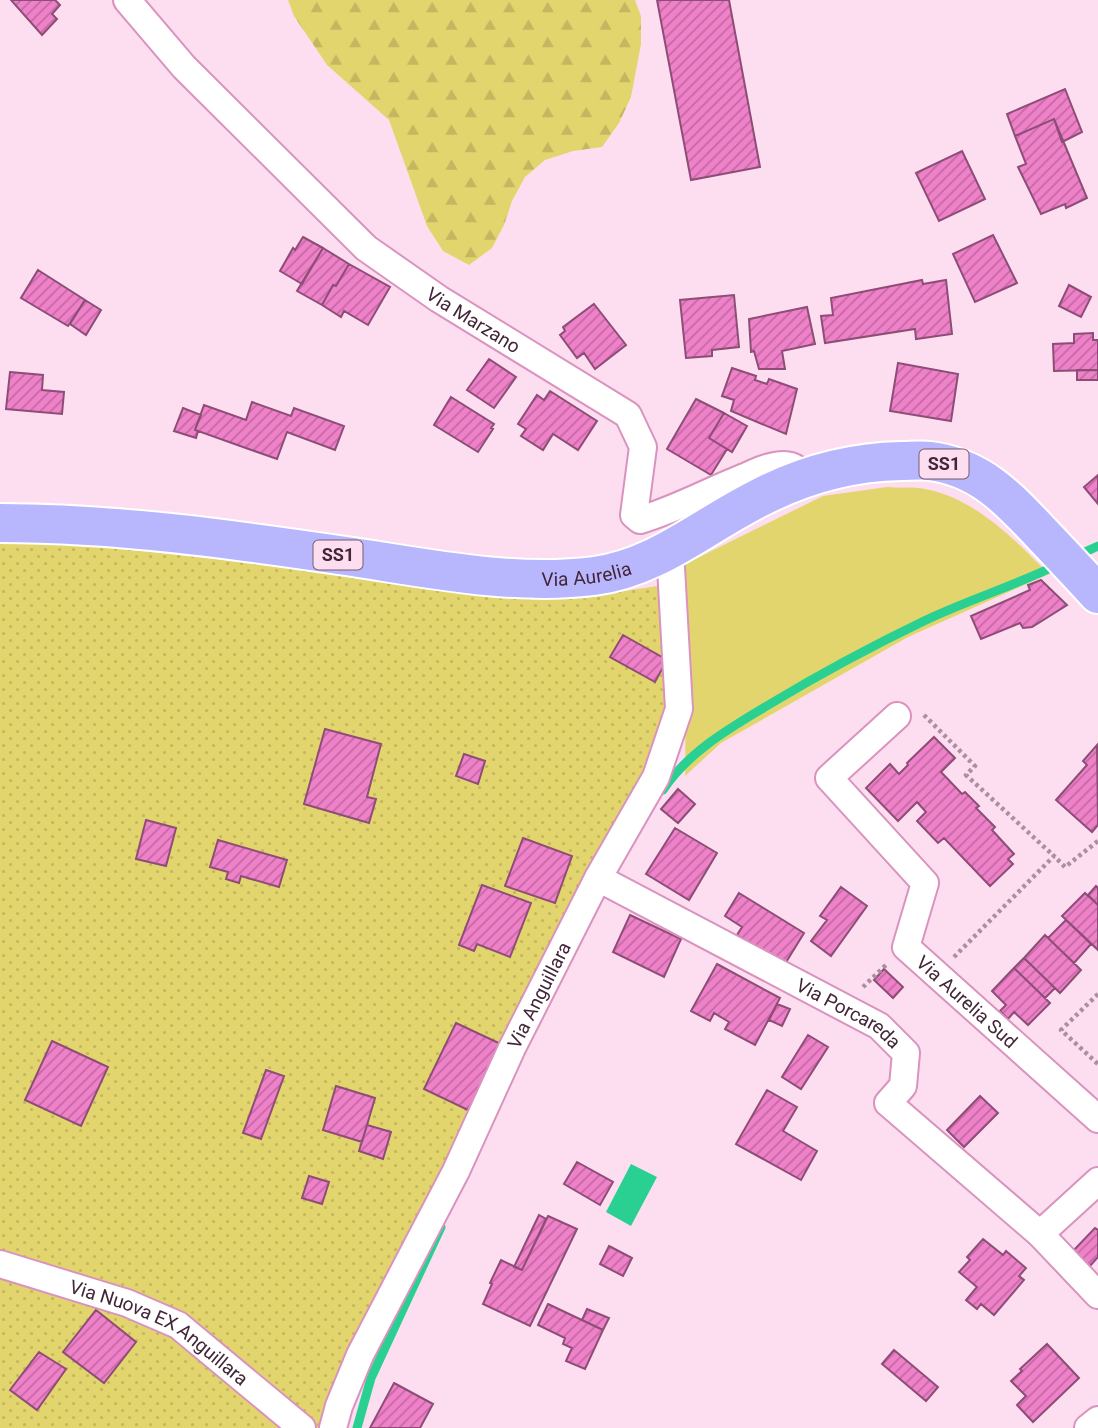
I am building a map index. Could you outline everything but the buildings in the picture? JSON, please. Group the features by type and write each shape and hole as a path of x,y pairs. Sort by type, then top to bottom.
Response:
{"main road":[{"name":"Via Aurelia","path":"0,523 49,523 145,531 305,550 486,577 562,579 628,570 670,550 760,497 839,467 874,461 929,460 958,466 986,481 1011,501 1090,585"}],"street":[{"name":"Via Marzano","path":"127,0 184,67 366,248 439,299 628,415 643,447 634,516 640,520 684,504 765,468 786,465 798,469 806,478"},
{"name":"Via Anguillara","path":"336,1417 360,1354 456,1171 512,1048 598,878 656,777 679,709 670,550"},
{"name":"Via Aurelia Sud","path":"897,716 829,778 925,883 906,947 1098,1119"},
{"name":"Via Porcareda","path":"598,878 879,1026 906,1053 903,1086 888,1102 1040,1234 1098,1295"},
{"path":"1040,1234 1098,1181"},
{"name":"Via Nuova EX Anguillara","path":"0,1264 127,1303 178,1325 302,1427"},
{"path":"1088,1428 1098,1420"}],"path":[{"path":"897,716 926,715 975,766 966,775 1065,867 1098,841"},
{"path":"937,975 1054,856"},
{"path":"842,1006 906,947"},
{"path":"1098,994 1061,1030 1098,1064"}],"green space":[{"path":"288,0 635,0 641,16 641,44 631,97 619,123 602,147 573,151 545,160 525,177 492,248 469,265 443,251 427,226 389,120 327,65 294,16"},
{"path":"887,487 920,488 939,493 975,509 1006,533 1049,574 908,637 721,743 685,776 686,692 677,568 823,496"},
{"path":"17,537 320,571 488,594 591,596 664,585 673,696 660,750 555,944 319,1428 0,1428 0,539"}],"shaded area":[{"path":"631,1164 657,1177 631,1226 606,1212"}],"waterway":[{"path":"1076,556 1098,546"},
{"path":"663,790 685,763 711,741 808,682 924,621 1057,565"},
{"path":"357,1428 371,1378 441,1227"}]}
